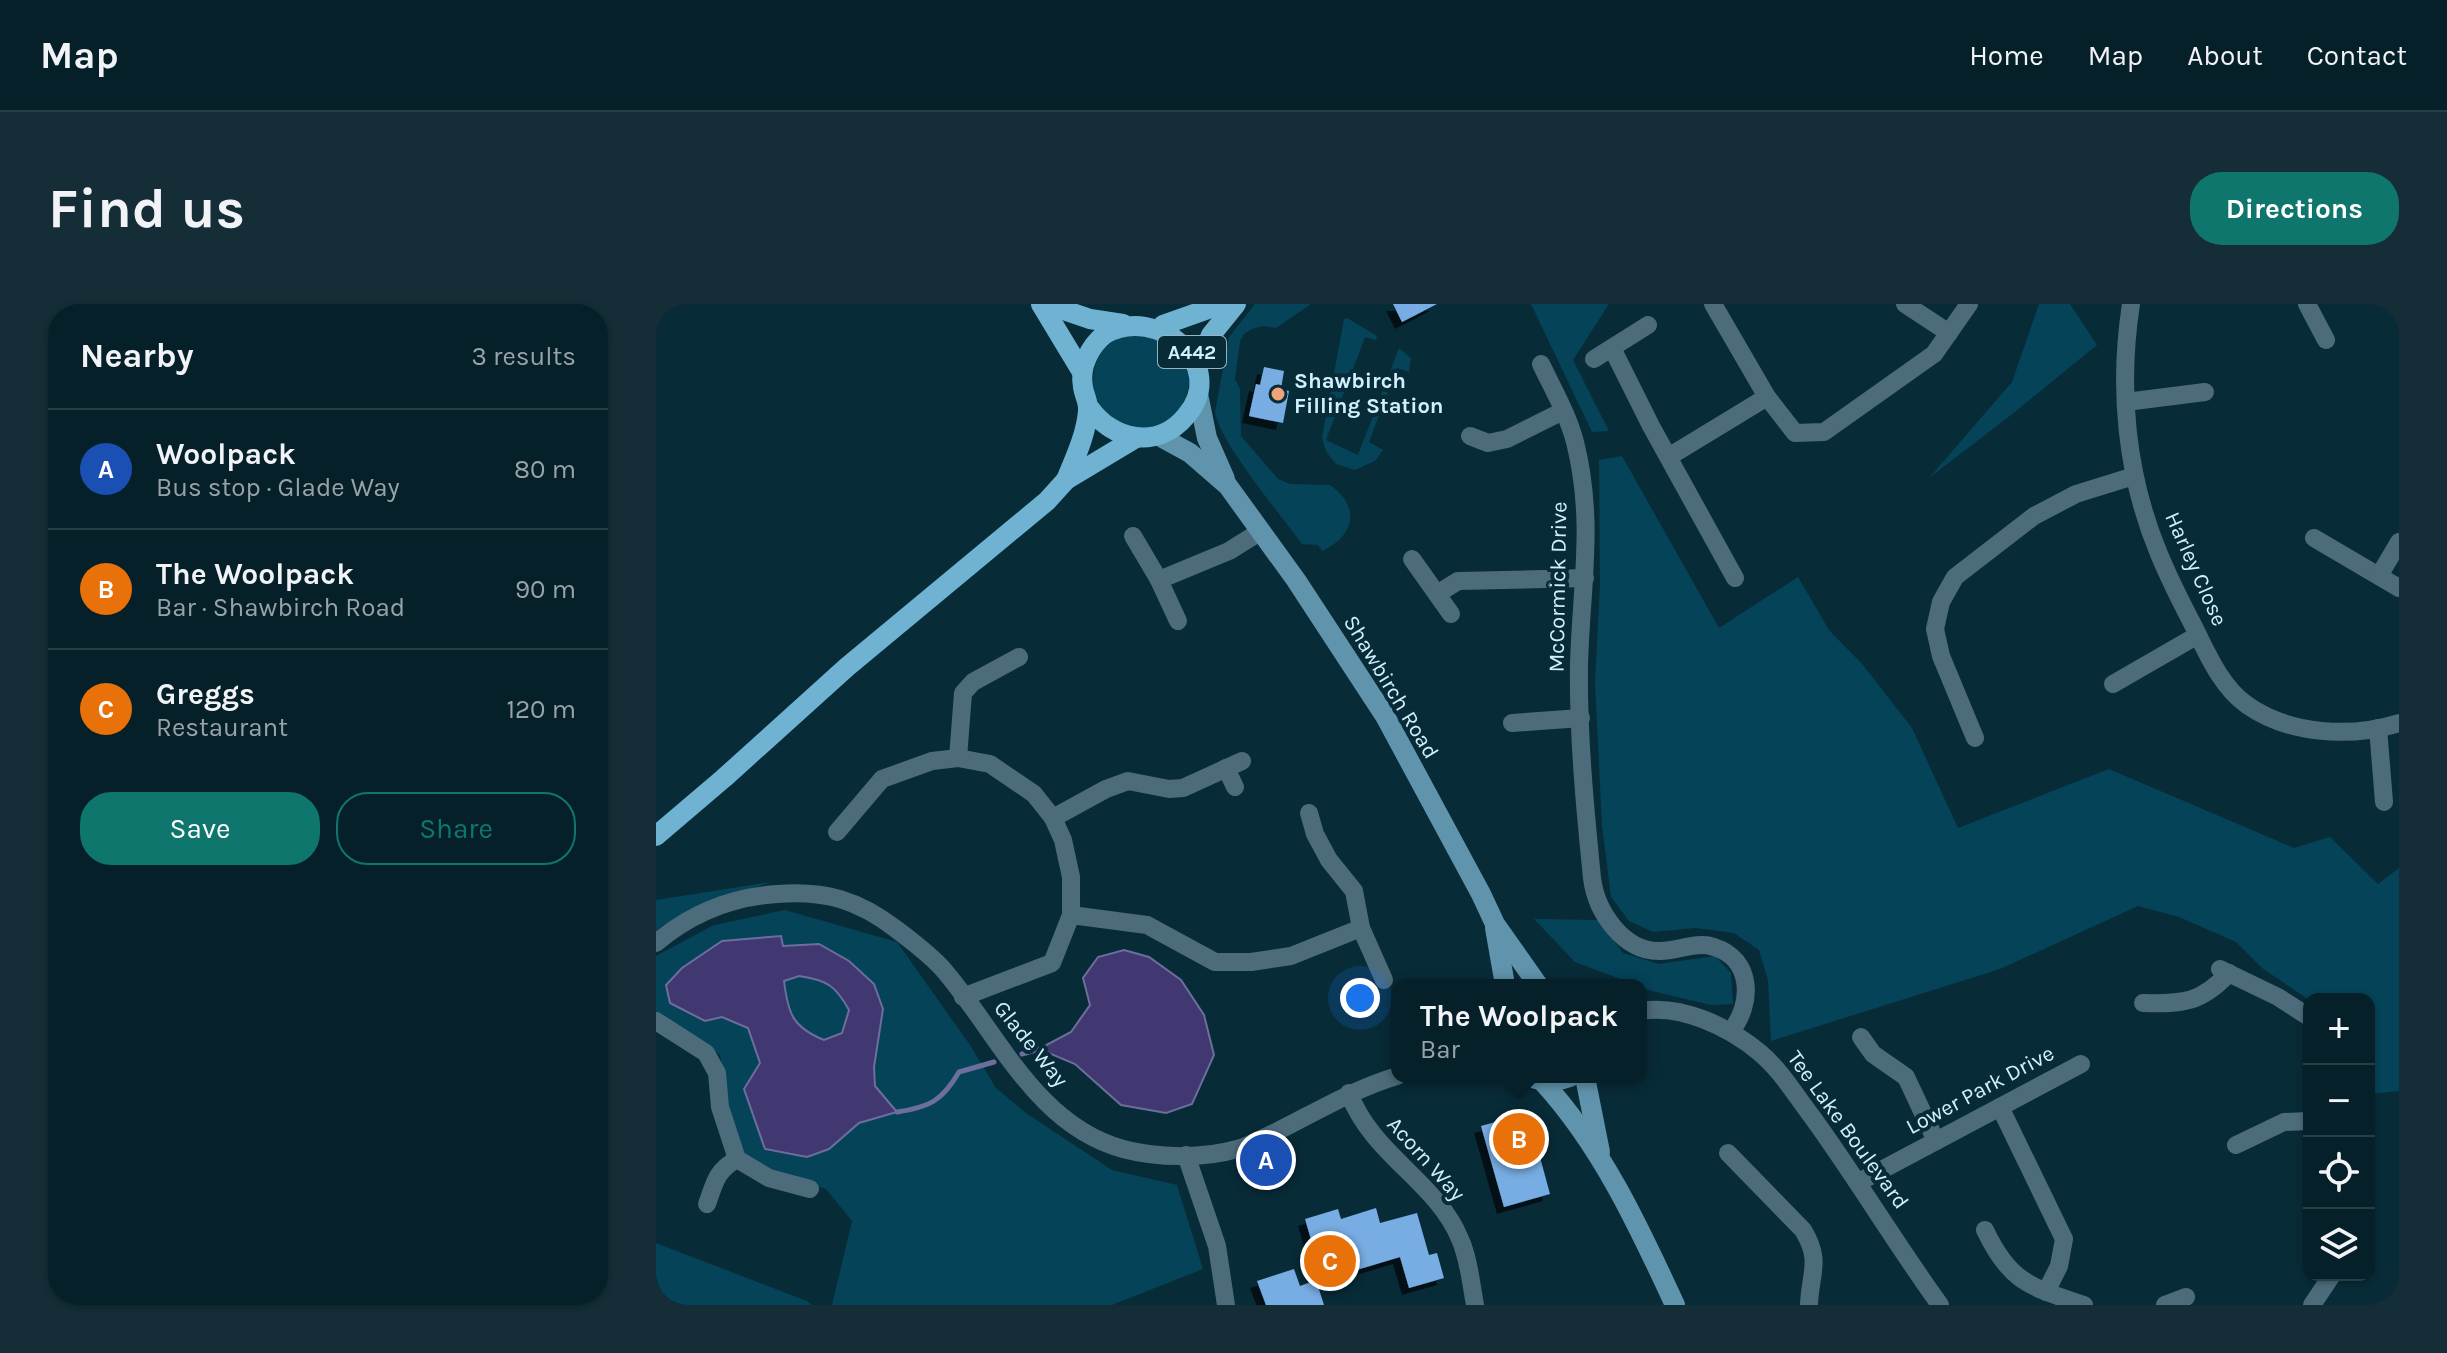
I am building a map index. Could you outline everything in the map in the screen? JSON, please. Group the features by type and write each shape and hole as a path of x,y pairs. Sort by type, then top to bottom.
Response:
{"main road":[{"name":"A442","path":"656,836 847,667 1047,501 1066,480 1136,438 1159,436 1178,425 1189,413 1198,394 1198,366 1191,349 1178,334 1163,325 1090,319 1044,304"},
{"name":"A442","path":"1044,304 1082,372 1082,386 1089,407 1082,440 1066,480"},
{"path":"1163,325 1222,304"},
{"path":"1198,366 1211,335 1236,304"},
{"path":"1082,372 1095,342 1123,324"},
{"name":"Shawbirch Road","path":"1198,394 1207,438 1228,486 1385,716 1495,924 1534,979"},
{"path":"1089,407 1107,428 1136,438"},
{"name":"Shawbirch Road","path":"1159,436 1190,453 1228,486"},
{"name":"Shawbirch Road","path":"1495,924 1504,979"},
{"path":"1540,1083 1566,1107 1602,1160 1675,1305"},
{"path":"1586,1083 1602,1160"}],"street":[{"path":"1713,304 1767,397 1795,433 1824,432 1934,354 1969,304"},
{"path":"1905,304 1949,333"},
{"name":"Harley Close","path":"2131,304 2125,339 2129,456 2158,554 2217,673 2246,705 2322,740 2399,723"},
{"path":"2307,304 2326,340"},
{"path":"1594,359 1648,325"},
{"path":"1612,348 1735,578"},
{"name":"McCormick Drive","path":"1541,364 1575,440 1586,506 1579,663 1594,892 1602,911 1622,935 1648,951 1712,946 1728,953 1740,966 1747,983 1744,1011 1731,1031"},
{"path":"2126,402 2205,392"},
{"path":"1670,456 1767,397"},
{"path":"1470,436 1488,443 1507,439 1563,411"},
{"path":"1975,738 1941,656 1935,629 1941,602 1955,577 2034,516 2076,494 2134,476"},
{"path":"1159,580 1229,551 1261,531"},
{"path":"1133,536 1178,621"},
{"path":"2314,538 2399,588"},
{"path":"2379,576 2399,542"},
{"path":"1412,559 1451,614"},
{"path":"1437,594 1458,581 1585,578"},
{"path":"2113,684 2198,635"},
{"path":"958,758 963,693 973,682 1019,657"},
{"path":"1512,723 1581,718"},
{"path":"2378,728 2384,802"},
{"path":"837,832 882,779 932,761 958,758 990,764 1034,794 1053,818 1063,840 1071,877 1071,915 1052,963 963,997"},
{"path":"1053,818 1106,789 1128,781 1169,789 1183,788 1234,765 1235,787"},
{"path":"1309,813 1315,834 1329,860 1354,891 1361,928 1384,980"},
{"name":"Glade Way","path":"656,943 698,914 766,894 794,892 833,895 873,912 925,951 1025,1080 1084,1135 1124,1149 1164,1155 1238,1149 1349,1093 1391,1078"},
{"path":"1071,915 1147,925 1215,962 1251,962 1291,956 1361,928"},
{"path":"2143,1003 2175,1004 2197,999 2214,989 2225,971 2303,1013"},
{"name":"Tee Lake Boulevard","path":"1647,1010 1683,1014 1731,1031 1774,1066 1859,1182 1940,1305"},
{"path":"656,1021 706,1053 717,1073 720,1107 737,1159 769,1178 810,1189"},
{"path":"1861,1037 1873,1054 1906,1077 1936,1141"},
{"name":"Lower Park Drive","path":"1859,1182 2081,1064"},
{"name":"Acorn Way","path":"1349,1093 1356,1113 1369,1134 1421,1185 1461,1239 1475,1305"},
{"path":"2000,1107 2064,1239 2059,1266 2046,1292"},
{"path":"2236,1145 2284,1122 2303,1121"},
{"path":"1728,1153 1797,1223 1811,1244 1815,1269 1809,1305"},
{"path":"1186,1155 1217,1246 1226,1305"},
{"path":"707,1204 719,1173 737,1159"},
{"path":"1985,1230 2003,1264 2017,1277 2046,1292 2084,1305"},
{"path":"2312,1305 2328,1281"},
{"path":"2165,1305 2186,1297"}],"shaded area":[{"path":"1255,304 1311,304 1276,328 1263,326 1244,334 1240,341 1235,379 1240,389 1241,436 1278,479 1290,484 1330,485 1346,502 1350,512 1347,529 1333,545 1322,551 1318,545 1302,544 1239,460 1215,412 1229,337"},
{"path":"1531,304 1609,304 1573,360 1609,431 1592,432"},
{"path":"2039,304 2070,304 2097,345 1929,478 2012,382"},
{"path":"1344,319 1377,336 1376,340 1365,337 1326,440 1358,455 1399,348 1411,358 1409,372 1397,368 1369,442 1383,450 1375,461 1355,470 1336,464 1327,453 1322,437"},
{"path":"1141,332 1159,336 1175,346 1185,362 1189,380 1185,398 1175,414 1159,424 1141,428 1123,424 1107,414 1097,398 1093,380 1097,362 1107,346 1123,336"},
{"path":"1622,456 1719,628 1798,577 1829,630 1863,665 1912,728 1958,828 2109,769 2294,848 2330,837 2378,884 2399,868 2399,1091 2375,1094 2375,993 2303,993 2303,996 2262,968 2236,942 2179,917 2138,906 2000,969 1771,1041 1768,980 1759,950 1734,933 1695,928 1653,932 1629,921 1611,897 1602,825 1595,683 1600,584 1599,460"},
{"path":"771,882 684,914 656,930 656,900"},
{"path":"785,910 897,942 970,1045 996,1088 1026,1113 1112,1170 1177,1185 1203,1269 1112,1305 832,1305 852,1221 826,1189 745,1161 734,1134 720,1055 656,1013 656,956 714,925","holes":["781,936 783,946 849,961 874,984 883,1009 874,1067 875,1086 897,1112 859,1123 829,1149 744,1089 760,1063 748,1028 722,1017 722,941"]},
{"path":"1534,919 1599,920 1623,953 1659,964 1715,956 1731,973 1733,1004 1711,1005 1652,991 1647,989 1647,979 1620,979 1575,962"},
{"path":"781,936 783,946 819,944 849,961 874,984 883,1009 874,1067 875,1086 897,1112 859,1123 829,1149 807,1157 765,1149 744,1089 760,1063 748,1028 722,1017 705,1021 670,1003 666,985 682,968 722,941","holes":["799,976 830,986 849,1010 842,1033 824,1040 805,1030 794,1018 787,1002 784,981"]},
{"path":"1124,950 1149,957 1181,980 1204,1015 1214,1055 1192,1104 1166,1113 1121,1105 1075,1064 1039,1049 1071,1032 1090,1005 1083,978 1098,957"},
{"path":"799,976 823,982 839,995 849,1010 842,1033 824,1040 799,1024 790,1010 784,980"},
{"path":"656,1243 807,1301 812,1305 656,1305"}],"building":[{"path":"1393,304 1437,304 1402,322"},
{"path":"1264,367 1284,371 1281,389 1289,391 1283,423 1249,416 1256,384 1260,385"},
{"path":"1528,1113 1550,1194 1504,1207 1481,1126"},
{"path":"1376,1208 1380,1223 1417,1213 1429,1255 1437,1253 1444,1278 1409,1288 1400,1257 1323,1280 1305,1219 1338,1209 1341,1219"},
{"path":"1294,1269 1300,1286 1316,1280 1324,1305 1266,1305 1257,1281"}],"waterway":[{"path":"1022,1054 1039,1049"},
{"path":"897,1112 927,1105 947,1090 959,1072 994,1062"}],"place":[{"name":"Shawbirch Filling Station","path":"1278,394"},
{"name":"The Woolpack","path":"1519,1139"},
{"name":"Woolpack","path":"1266,1160"},
{"name":"Greggs","path":"1330,1261"}]}
